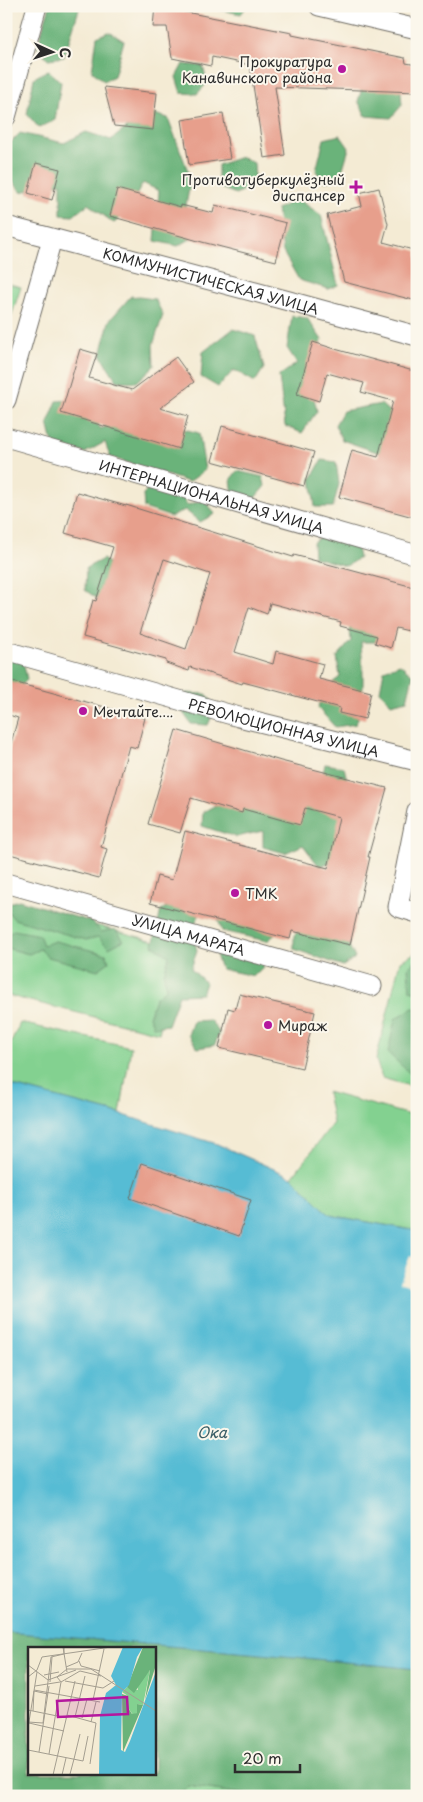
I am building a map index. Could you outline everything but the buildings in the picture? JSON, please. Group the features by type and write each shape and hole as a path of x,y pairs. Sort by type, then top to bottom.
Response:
{"street":[{"path":"6,117 37,6"},
{"path":"319,6 417,29"},
{"name":"КОММУНИСТИЧЕСКАЯ УЛИЦА","path":"6,226 417,336"},
{"path":"6,400 52,239"},
{"name":"ИНТЕРНАЦИОНАЛЬНАЯ УЛИЦА","path":"6,437 417,555"},
{"name":"РЕВОЛЮЦИОННАЯ УЛИЦА","path":"6,652 239,717 417,761"},
{"path":"417,811 398,908 417,913"},
{"name":"УЛИЦА МАРАТА","path":"6,883 372,986"}],"green space":[{"path":"50,6 80,6 64,57 48,59 37,46"},
{"path":"202,6 247,6 241,14"},
{"path":"109,32 124,41 114,76 104,81 92,71 97,37"},
{"path":"183,64 203,66 207,83 197,94 181,93 176,77"},
{"path":"48,70 61,82 55,120 39,128 27,114 34,78"},
{"path":"365,79 400,81 402,105 391,118 366,116 358,101"},
{"path":"147,112 168,118 191,179 185,210 194,237 178,246 155,241 159,191 143,183 127,212 114,223 88,204 73,216 61,215 61,183 21,192 7,174 8,145 20,133 64,143 86,132 111,140"},
{"path":"340,135 349,148 340,178 324,182 316,171 324,139"},
{"path":"241,157 254,163 255,183 236,194 218,187 218,165"},
{"path":"298,199 321,215 338,285 328,289 299,280 283,252 277,209"},
{"path":"6,283 21,287 6,332"},
{"path":"131,296 155,299 163,315 153,345 154,366 137,382 117,381 101,356 109,321"},
{"path":"292,316 307,318 322,340 307,369 317,411 302,433 285,426 279,376 297,363 287,348"},
{"path":"233,329 255,336 264,368 255,382 234,370 218,387 201,377 203,352"},
{"path":"80,399 101,429 128,415 199,433 205,470 189,482 110,457 105,442 85,453 53,443 48,423 57,401"},
{"path":"381,404 396,418 397,459 342,440 335,425 343,411"},
{"path":"322,460 336,462 339,484 333,507 315,507 311,479"},
{"path":"237,471 263,477 265,486 253,500 233,495 231,479"},
{"path":"154,485 181,493 187,505 205,500 215,514 200,522 185,510 171,517 144,508 143,494"},
{"path":"324,535 356,543 359,558 346,566 314,557 313,542"},
{"path":"103,559 121,572 99,600 85,590 86,568"},
{"path":"362,613 382,642 361,642 363,684 356,724 335,727 318,708 324,689 340,677 337,657 351,641 349,620"},
{"path":"6,658 23,661 27,679 16,693 6,691"},
{"path":"400,664 413,675 407,700 391,704 380,691 384,670"},
{"path":"186,693 206,694 216,707 208,725 191,724 182,711"},
{"path":"325,764 344,767 348,785 364,827 339,860 319,866 303,845 285,853 263,847 263,831 236,837 202,826 203,812 232,796 320,790"},
{"path":"186,897 199,901 199,916 191,930 197,950 191,969 206,983 202,994 179,995 168,1025 154,1027 149,1017 155,998 166,989 164,974 169,956 153,945 161,910"},
{"path":"19,900 92,922 101,932 115,929 124,940 109,948 98,937 86,940 14,919 6,909 6,904"},
{"path":"6,901 180,948 159,1033 6,995"},
{"path":"217,916 277,933 267,941 222,931"},
{"path":"303,928 345,938 355,958 343,966 294,949 294,935"},
{"path":"14,930 39,935 43,945 55,941 106,954 109,962 98,970 48,957 40,949 29,954 6,948 6,936"},
{"path":"223,950 257,959 264,966 254,976 221,969 216,955"},
{"path":"417,952 417,1088 382,1078 376,1060 400,961"},
{"path":"417,959 417,992 410,990 408,968"},
{"path":"413,1008 417,1009 416,1079 388,1053 395,1019"},
{"path":"210,1020 219,1032 215,1045 198,1048 188,1035 193,1021"},
{"path":"20,1023 131,1047 120,1114 6,1084 6,1054"},
{"path":"327,1092 417,1117 417,1231 330,1215 292,1177 333,1123"},
{"path":"6,1632 417,1669 417,1796 256,1796 188,1786 180,1796 6,1796"},
{"path":"188,1786 256,1796 180,1796"}],"water":[{"name":"Ока","path":"6,1084 120,1114 217,1144 292,1177 330,1215 417,1231 417,1669 6,1632"}],"pier":[{"path":"410,1256 417,1259 417,1289 400,1282"}],"place":[{"name":"Прокуратура Канавинского района","path":"342,69"},
{"name":"Противотуберкулёзный диспансер","path":"356,187"},
{"name":"Мечтайте....","path":"83,711"},
{"name":"ТМК","path":"235,893"},
{"name":"Мираж","path":"268,1025"}]}
